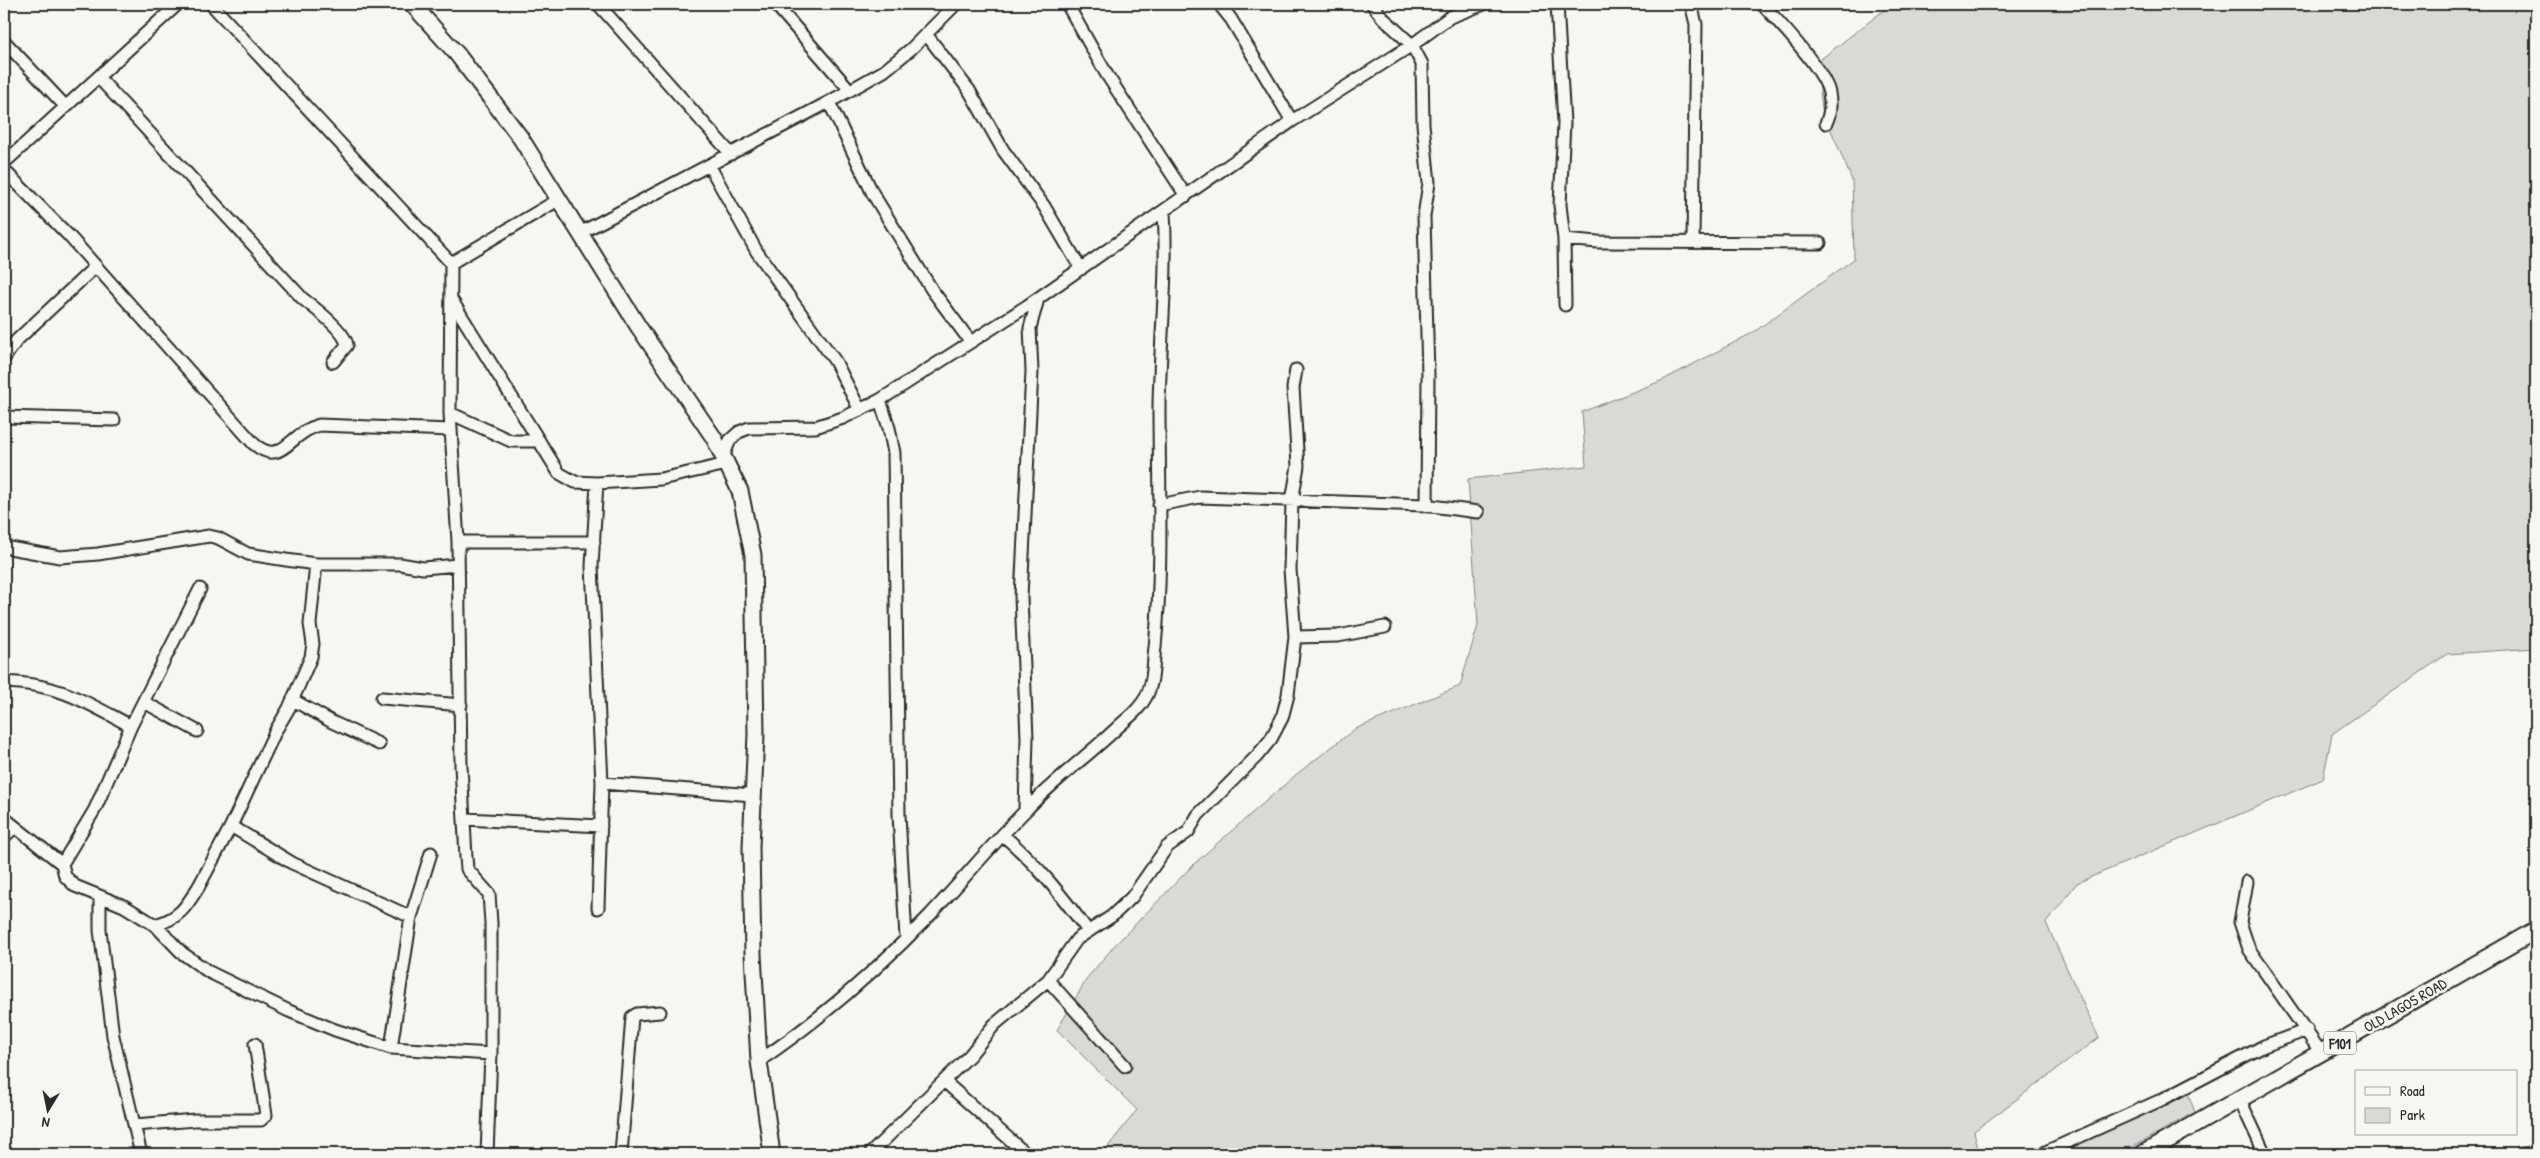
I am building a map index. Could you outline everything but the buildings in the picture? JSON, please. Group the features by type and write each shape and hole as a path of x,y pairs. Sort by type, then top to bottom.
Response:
{"main road":[{"name":"OLD LAGOS ROAD","path":"2143,1154 2322,1054 2536,930"}],"street":[{"path":"4,163 178,4"},
{"path":"211,4 451,263 450,413 458,542 467,870 489,894 491,923 491,1054 487,1154"},
{"path":"412,4 457,54 520,137 638,326 714,438 740,491 753,555 756,734 751,847 752,954 759,1061 772,1154"},
{"path":"598,4 731,154"},
{"path":"775,4 849,89"},
{"path":"1066,4 1107,75 1186,196"},
{"path":"1219,4 1236,27 1292,121"},
{"path":"1372,4 1383,18 1412,45 1422,64 1423,124 1429,182 1424,216 1428,376 1428,506"},
{"path":"725,460 730,440 738,432 749,428 815,427 843,418 880,400 1038,299 1292,121 1412,45 1450,17 1484,4"},
{"path":"1557,4 1564,123 1560,205 1564,239 1565,305"},
{"path":"1692,4 1696,24 1693,241"},
{"path":"1762,4 1819,72 1829,92 1831,114 1826,123"},
{"path":"580,233 830,102 849,89 884,71 926,34 952,5"},
{"path":"926,34 969,90 1003,150 1044,206 1081,269"},
{"path":"4,41 66,107"},
{"path":"98,77 303,299 322,313 345,339 347,345 333,362"},
{"path":"830,102 873,194 932,290 970,341"},
{"path":"709,165 757,252 835,361 860,410"},
{"path":"4,170 96,266 254,444 264,452 273,453 286,446 305,430 319,425 451,430"},
{"path":"451,263 558,200"},
{"path":"759,1061 821,1018 906,938 1025,810 1097,748 1138,708 1146,697 1151,684 1162,548 1160,505 1160,362 1165,317 1166,247 1164,212"},
{"path":"1564,239 1598,242 1820,243"},
{"path":"4,358 17,340 96,266"},
{"path":"450,299 559,473 575,482 597,483 661,479 725,460"},
{"path":"1025,810 1028,778 1021,597 1032,371 1030,328 1038,299"},
{"path":"1015,314 1030,328"},
{"path":"870,1154 970,1055 994,1025 1048,980 1069,949 1088,931 1112,916 1132,897 1167,847 1188,832 1198,815 1257,756 1271,739 1282,718 1288,695 1295,638 1290,568 1292,501 1298,466 1293,388 1296,370"},
{"path":"880,400 890,428 894,462 899,815 906,938"},
{"path":"450,413 512,441 538,441"},
{"path":"4,417 114,420"},
{"path":"597,483 592,566 594,646 602,783 598,908"},
{"path":"1160,505 1200,497 1428,506 1478,512"},
{"path":"4,547 60,557 98,554 209,536 218,538 248,554 316,564 400,564 423,568 458,565"},
{"path":"458,542 594,542"},
{"path":"155,925 174,919 186,906 231,826 267,747 293,700 311,657 313,644 310,624 316,564"},
{"path":"62,864 95,809 131,726 200,589"},
{"path":"1295,638 1338,636 1385,627"},
{"path":"4,682 34,683 67,692 131,726"},
{"path":"382,698 461,704"},
{"path":"293,700 332,722 379,744"},
{"path":"144,702 197,731"},
{"path":"1028,778 1043,793"},
{"path":"602,783 753,795"},
{"path":"4,818 62,864 65,876 75,886 124,906 155,925 182,953 209,972 335,1030 391,1048 491,1054"},
{"path":"465,818 601,826"},
{"path":"231,826 292,863 411,916"},
{"path":"4,837 15,828"},
{"path":"1003,835 1027,856 1057,888 1088,931"},
{"path":"391,1048 411,916 431,853"},
{"path":"2247,882 2240,922 2249,949 2322,1054"},
{"path":"100,897 100,930 113,1036 141,1154"},
{"path":"1048,980 1125,1066"},
{"path":"621,1154 632,1017 637,1014 660,1012"},
{"path":"2042,1154 2161,1100 2264,1046 2307,1030"},
{"path":"135,1125 195,1120 261,1120 266,1115 255,1044"},
{"path":"944,1081 1026,1154"},
{"path":"2240,1100 2265,1154"},
{"path":"2522,1154 2536,1153"}],"green space":[{"path":"1892,4 2536,4 2536,648 2447,654 2332,734 2323,779 2077,883 2046,923 2099,1038 1974,1131 1979,1154 1102,1154 1137,1110 1057,1030 1088,977 1114,946 1196,862 1298,773 1355,729 1460,686 1478,625 1468,479 1586,466 1582,412 1663,380 1754,332 1854,259 1852,180 1822,109 1817,62"},
{"path":"2187,1091 2195,1112 2120,1154 2051,1154"}]}
